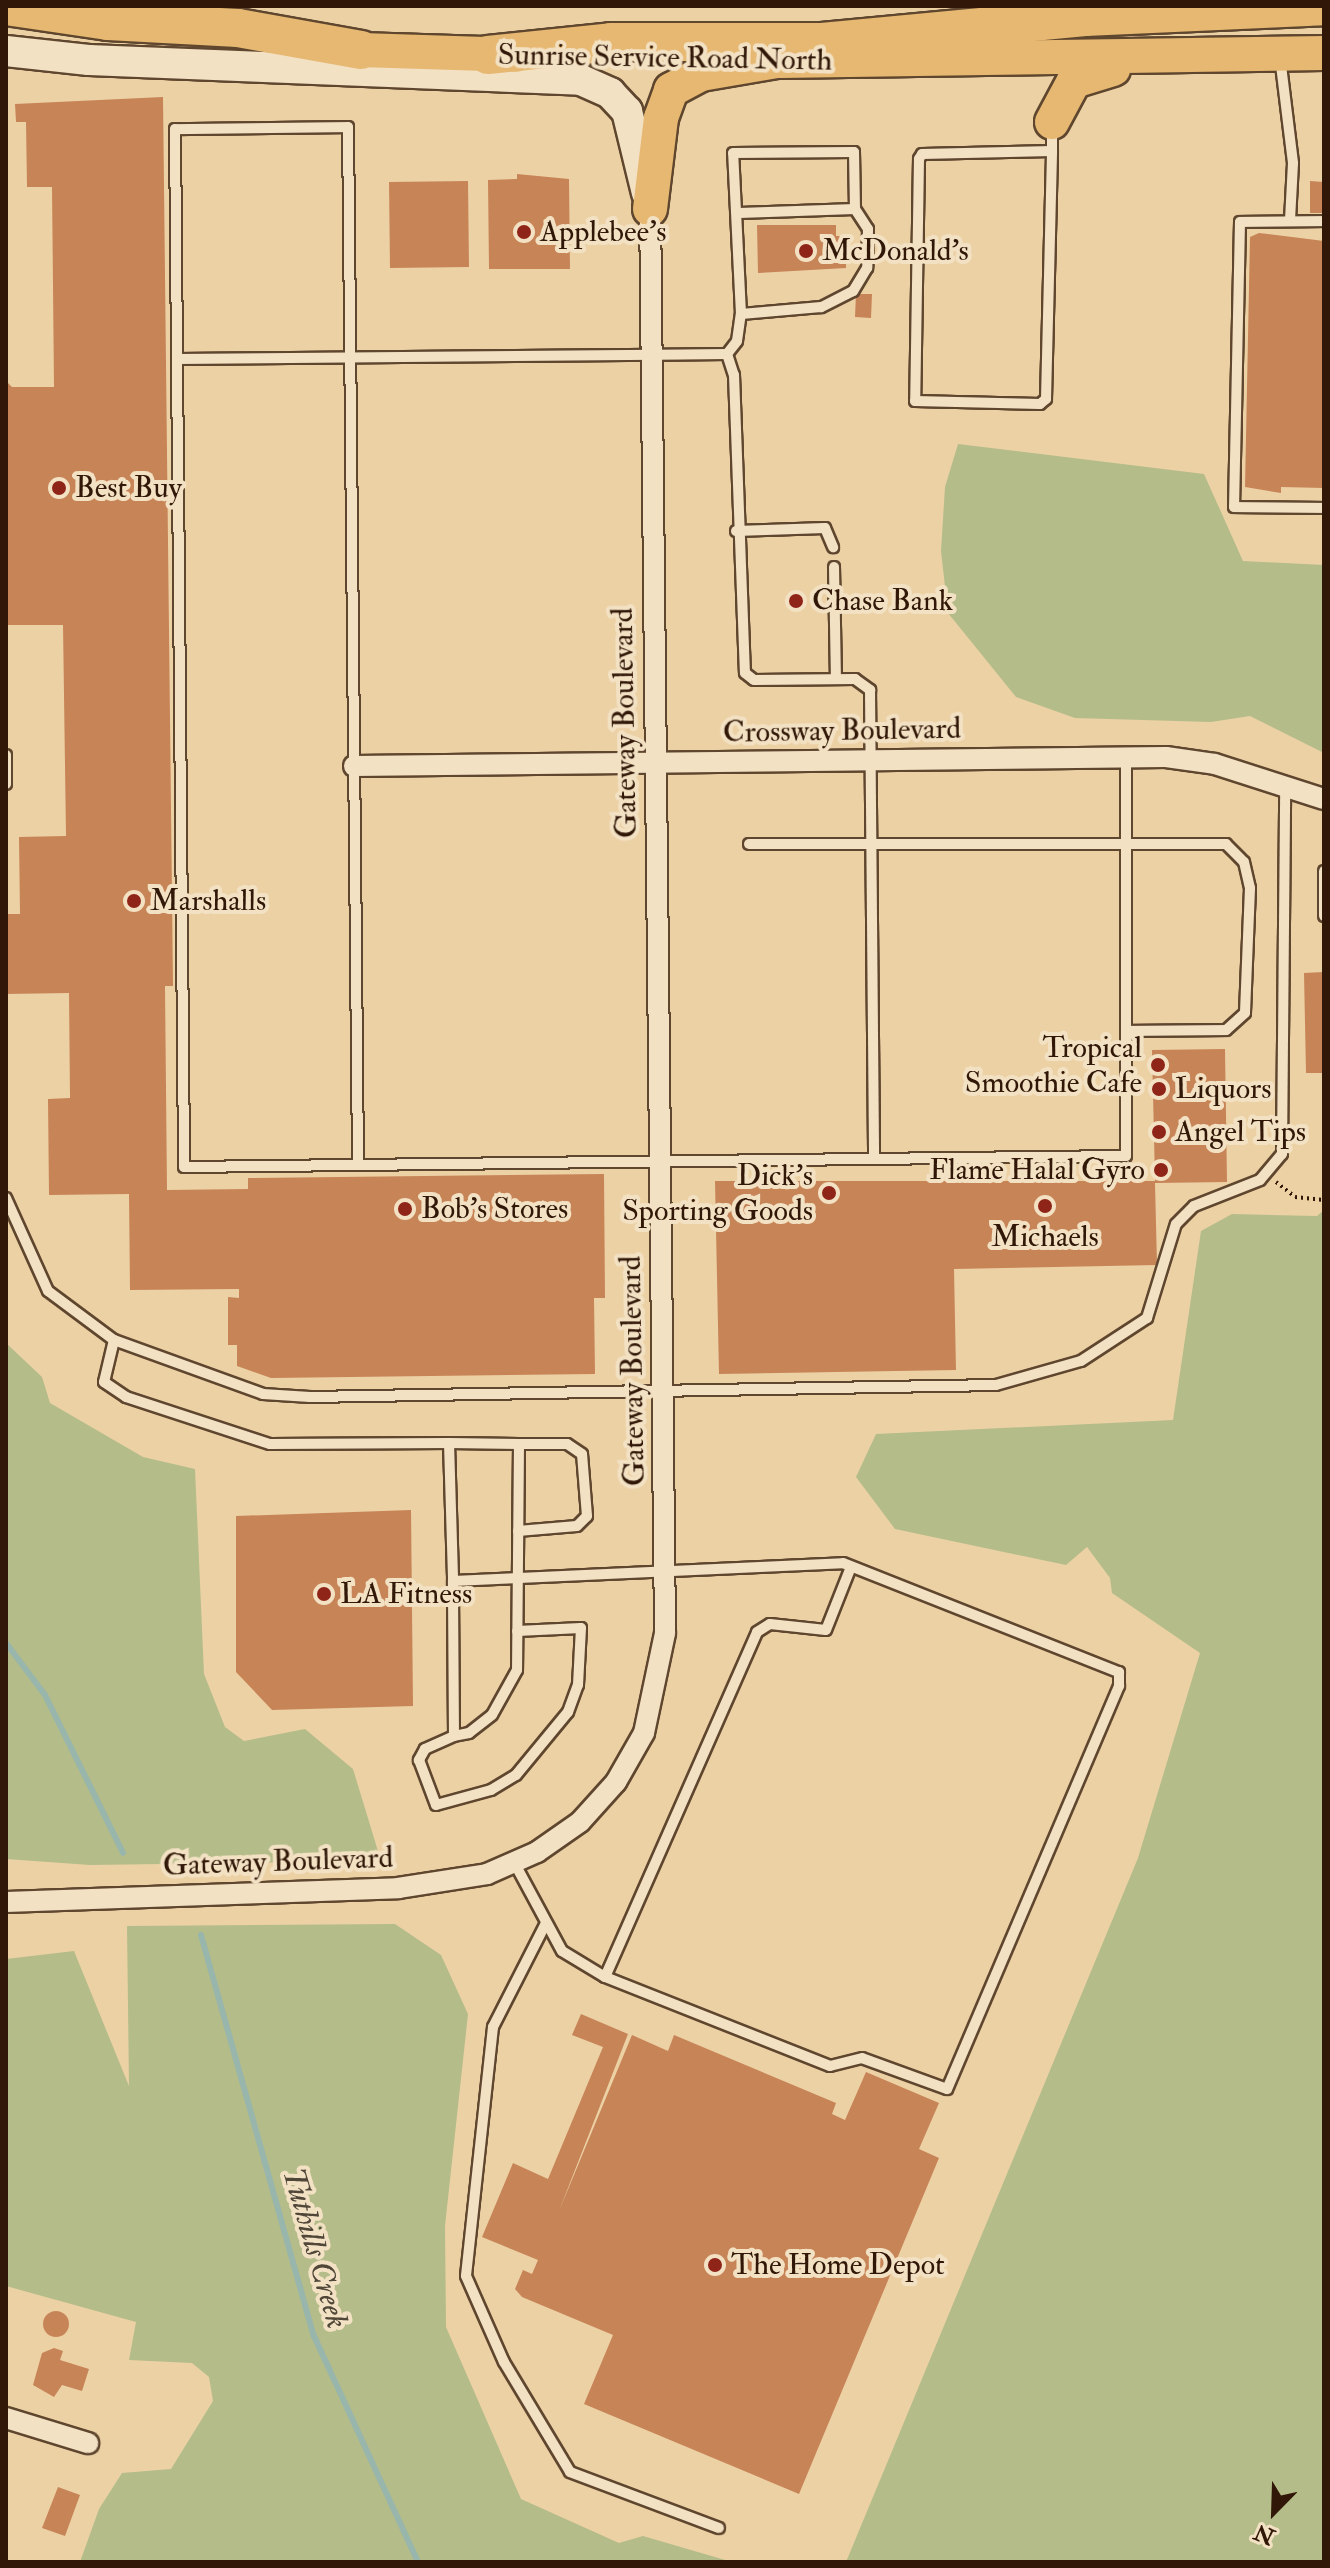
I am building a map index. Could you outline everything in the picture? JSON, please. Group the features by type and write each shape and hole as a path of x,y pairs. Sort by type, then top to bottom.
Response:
{"highway":[{"path":"6,6 108,21 238,28 361,50"},
{"path":"488,55 611,42 822,42 1085,17 1324,6"},
{"name":"Sunrise Service Road North","path":"361,50 777,61 1157,58 1324,53"},
{"path":"1052,136 1074,81 1157,58"},
{"path":"650,209 661,118 671,90 701,74 777,61"},
{"path":"951,61 1028,80 1052,136"}],"main road":[{"name":"Sunrise Service Road North","path":"6,36 361,50"},
{"path":"6,51 89,60 581,80 610,93 633,121 650,209"}],"street":[{"name":"Gateway Boulevard","path":"6,1902 427,1886 515,1864 580,1822 616,1782 644,1733 664,1657 665,1572 650,209"},
{"name":"Crossway Boulevard","path":"354,766 655,765 1126,757 1197,760 1324,799"},
{"path":"6,2418 88,2443"}],"lane":[{"path":"1280,55 1293,163 1290,221"},
{"path":"358,1164 348,127 175,129 184,1167 1126,1156 1126,757"},
{"path":"1052,136 1046,399 1040,404 915,401 919,159 922,154 1052,136"},
{"path":"727,354 737,341 741,314 739,213 733,153 854,152 855,209 868,229 867,268 853,291 821,307 741,314"},
{"path":"739,213 855,209"},
{"path":"1324,221 1240,222 1234,507 1324,508"},
{"path":"178,359 727,354"},
{"path":"727,354 734,375 736,531 745,673 754,680 836,679 869,685 874,760 874,1157"},
{"path":"736,531 825,528 833,547"},
{"path":"834,567 836,679"},
{"path":"6,755 6,784"},
{"path":"6,1198 48,1291 114,1340 263,1394 663,1394 996,1385 1081,1361 1147,1318 1176,1224 1194,1206 1267,1174 1282,1154 1285,787"},
{"path":"749,844 1226,844 1244,862 1250,888 1248,1002 1237,1023 1212,1031 1126,1031"},
{"path":"1324,871 1324,916"},
{"path":"114,1340 104,1382 126,1397 270,1444 567,1444 582,1454 587,1516 577,1526 518,1531"},
{"path":"449,1443 454,1736"},
{"path":"517,1631 581,1628 578,1685 568,1712 516,1775 491,1790 436,1805 419,1760 425,1749 469,1733 507,1693 517,1670 517,1631 519,1444"},
{"path":"453,1581 665,1572 701,1565 851,1567 1119,1672 1119,1686 952,2084 942,2089 862,2058 830,2066 605,1977 562,1951 515,1864"},
{"path":"605,1977 757,1632 770,1624 826,1630 851,1567"},
{"path":"546,1923 493,2027 466,2276 504,2362 570,2472 719,2528"}],"path":[{"path":"1267,1174 1295,1197 1324,1200"}],"green space":[{"path":"958,444 1204,474 1243,561 1324,565 1324,753 1250,716 1211,722 1075,718 1016,697 948,613 941,551 945,487"},
{"path":"1324,1210 1324,2562 846,2562 1138,1858 1200,1653 1112,1593 1110,1578 1087,1547 1066,1565 895,1529 856,1477 876,1434 1173,1420 1201,1231 1232,1214 1317,1216"},
{"path":"6,1343 42,1377 50,1403 143,1457 195,1469 204,1674 225,1727 244,1741 305,1729 353,1769 381,1861 90,1865 6,1859"},
{"path":"395,1924 441,1955 468,2014 445,2226 446,2327 521,2499 619,2543 643,2536 732,2562 80,2562 99,2509 122,2473 171,2469 213,2401 209,2377 192,2363 129,2360 136,2322 6,2286 6,1959 74,1951 129,2086 127,1926"}],"building":[{"path":"163,97 173,986 165,986 167,1190 248,1189 248,1178 604,1174 605,1298 594,1298 595,1374 271,1378 237,1366 237,1345 228,1345 228,1297 239,1298 239,1289 130,1290 129,1194 49,1195 48,1099 70,1098 69,993 6,994 6,914 20,914 19,837 66,836 63,625 6,625 6,381 12,387 54,387 52,187 27,187 26,122 16,122 15,104"},
{"path":"517,174 569,179 570,269 489,269 488,180 517,179"},
{"path":"468,181 469,267 390,268 389,182"},
{"path":"1310,181 1324,182 1324,213 1310,213"},
{"name":"McDonald's","path":"757,225 836,225 836,236 845,236 854,254 846,254 846,268 758,273"},
{"path":"1259,233 1324,241 1324,488 1281,487 1281,493 1245,487 1250,237"},
{"path":"856,294 872,294 871,318 855,317"},
{"path":"1324,972 1324,1073 1306,1073 1304,973"},
{"path":"1225,1049 1227,1182 1155,1183 1157,1265 954,1269 956,1370 719,1374 715,1181 1155,1181 1152,1050"},
{"name":"LA Fitness","path":"411,1510 413,1706 272,1710 236,1672 236,1516"},
{"name":"The Home Depot","path":"581,2014 628,2034 559,2211 632,2035 668,2051 674,2035 836,2103 832,2114 845,2120 866,2072 939,2103 919,2149 939,2158 799,2494 584,2404 613,2335 522,2297 515,2289 523,2270 532,2274 538,2260 482,2237 513,2163 548,2179 603,2047 572,2035"},
{"path":"56,2311 65,2315 69,2324 65,2333 56,2337 47,2333 43,2324 47,2315"},
{"path":"54,2348 63,2351 60,2360 89,2369 82,2391 62,2385 54,2397 33,2385 42,2353"},
{"path":"58,2487 80,2495 65,2536 42,2528"}],"waterway":[{"name":"Tuthills Creek","path":"6,1643 45,1695 123,1853"},
{"name":"Tuthills Creek","path":"201,1935 314,2336 418,2562"}],"place":[{"name":"Applebee's","path":"524,232"},
{"name":"McDonald's","path":"806,251"},
{"name":"Best Buy","path":"59,488"},
{"name":"Chase Bank","path":"796,601"},
{"name":"Marshalls","path":"134,901"},
{"name":"Tropical Smoothie Cafe","path":"1158,1065"},
{"name":"Liquors","path":"1159,1089"},
{"name":"Angel Tips","path":"1159,1132"},
{"name":"Flame Halal Gyro","path":"1161,1170"},
{"name":"Dick's Sporting Goods","path":"829,1193"},
{"name":"Michaels","path":"1045,1206"},
{"name":"Bob's Stores","path":"405,1209"},
{"name":"LA Fitness","path":"324,1594"},
{"name":"The Home Depot","path":"715,2265"}]}
